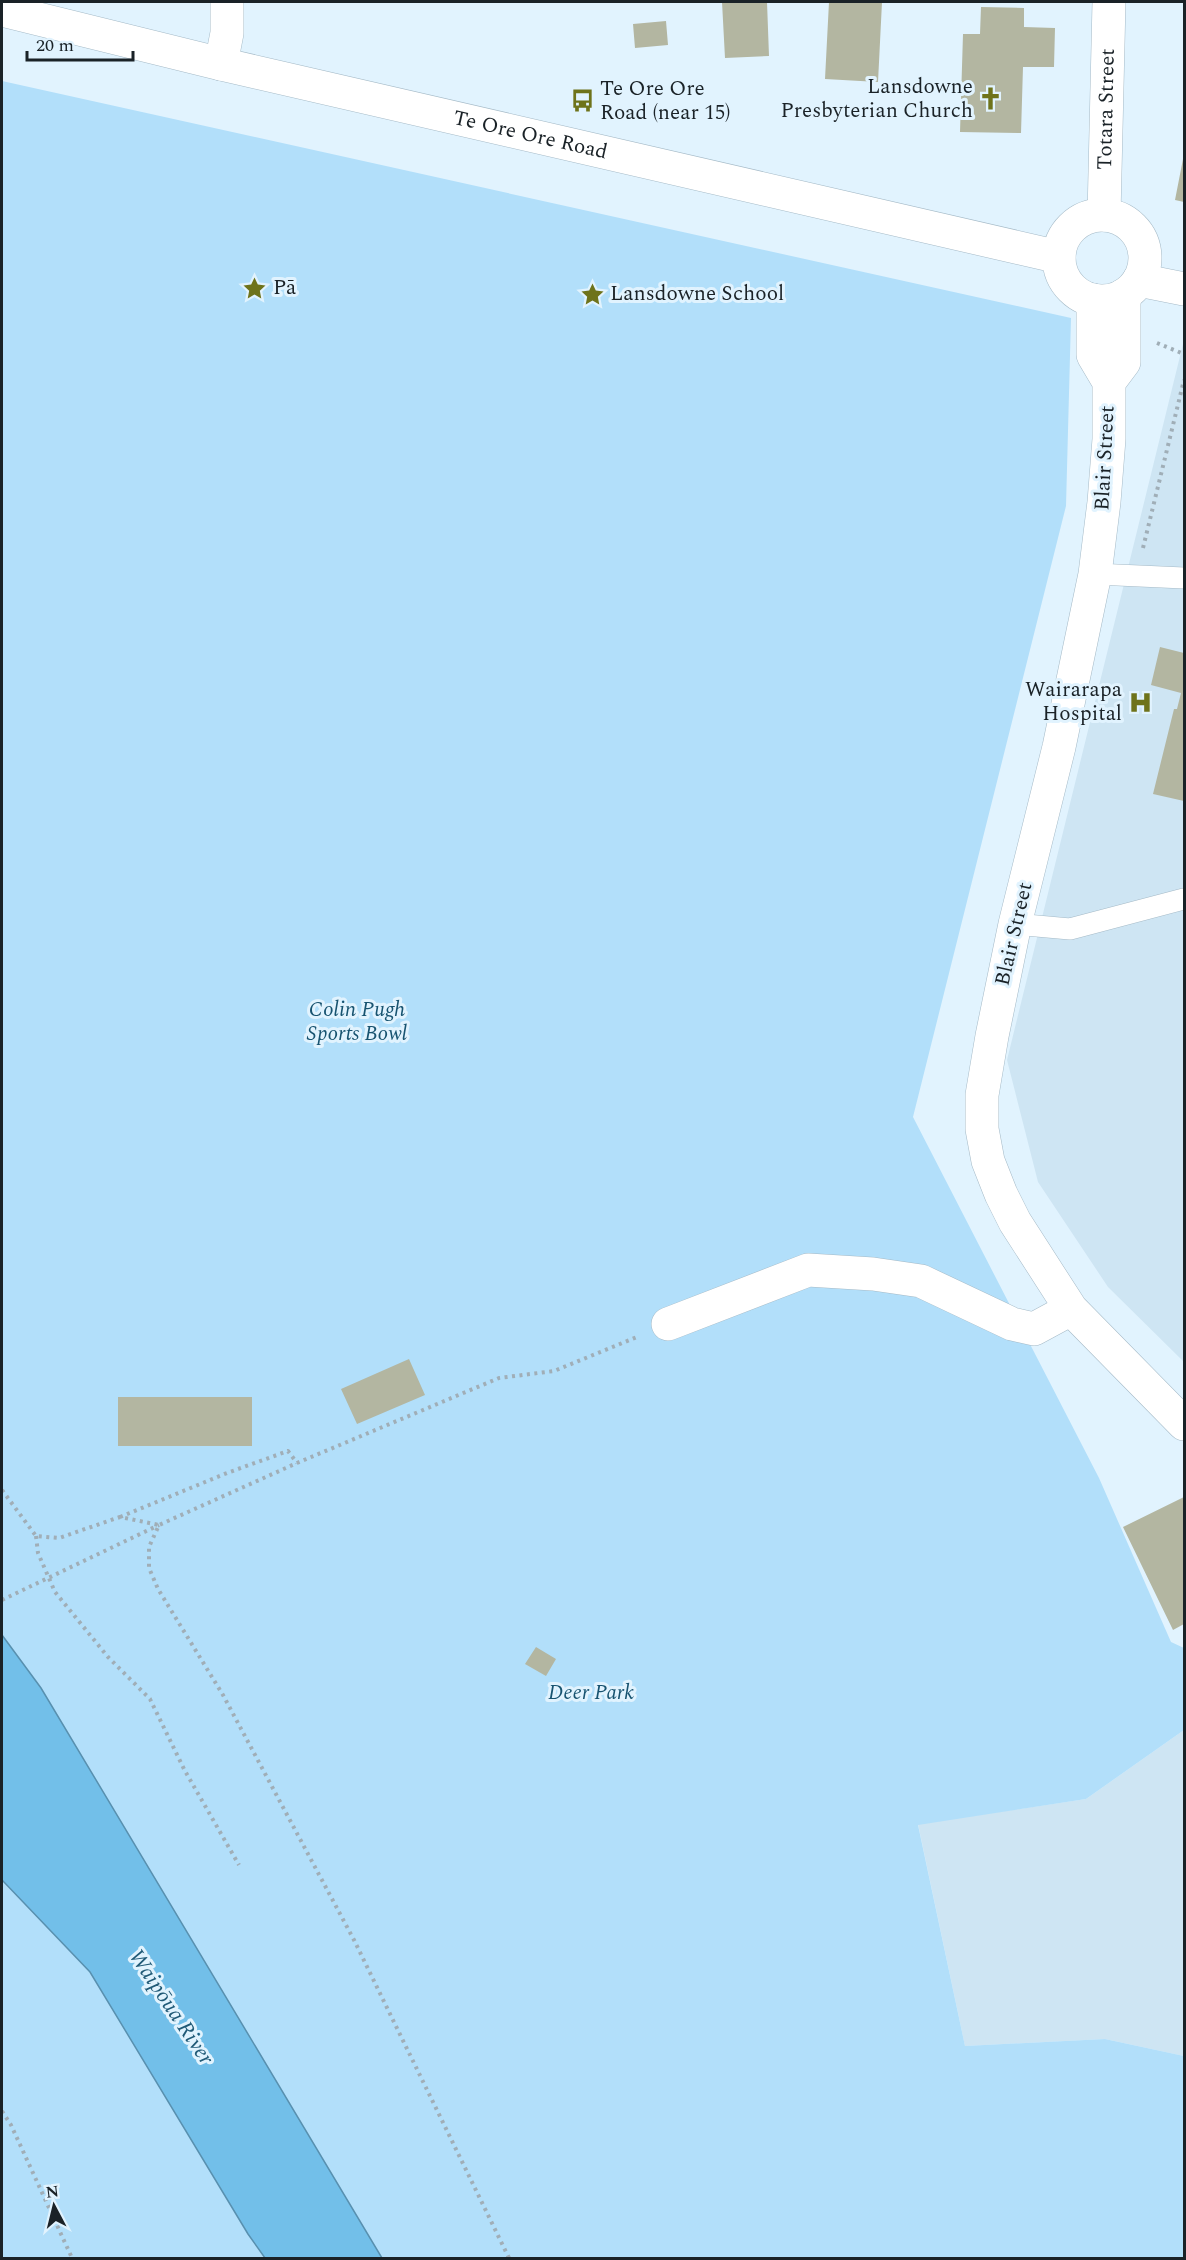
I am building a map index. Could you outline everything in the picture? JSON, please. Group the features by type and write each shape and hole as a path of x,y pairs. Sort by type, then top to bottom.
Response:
{"street":[{"path":"221,64 227,33 227,2"},
{"name":"Totara Street","path":"1104,215 1109,2"},
{"name":"Te Ore Ore Road","path":"2,10 221,64 1059,257"},
{"path":"1119,292 1144,268 1143,243 1137,232 1116,218 1104,215 1082,220 1065,235 1059,257 1060,269 1065,280 1082,296 1185,289"},
{"name":"Blair Street","path":"1119,292 1093,355 1109,382 1109,440 1095,574 1059,747 1015,924 982,1095 982,1128 988,1161 1001,1194 1015,1222 1071,1308 1185,1424"},
{"path":"668,1324 808,1270 873,1274 921,1281 1012,1324 1034,1329 1071,1308"}],"lane":[{"path":"1095,574 1185,578"},
{"path":"1015,924 1070,929 1185,898"}],"path":[{"path":"1154,342 1185,354"},
{"path":"1135,576 1185,380"},
{"path":"2,1600 159,1525 297,1463 499,1378 554,1371 668,1324"},
{"path":"36,1536 59,1538 120,1517 227,1473 288,1451 297,1463"},
{"path":"2,1490 36,1536 38,1553 55,1592 108,1657 150,1699 185,1770 239,1865"},
{"path":"120,1517 159,1525"},
{"path":"159,1525 149,1547 149,1568 158,1589 223,1695 354,1940 509,2259"},
{"path":"2,2111 11,2125 72,2259"}],"shaded area":[{"name":"Wairarapa Hospital","path":"1183,344 1184,1362 1108,1287 1038,1182 1007,1060"},
{"path":"1184,1730 1184,2056 1105,2039 965,2046 918,1824 1086,1799"}],"green space":[{"path":"2,81 1071,318 1066,506 913,1117 1099,1478 1171,1642 1184,1648 1184,1730 1086,1799 918,1825 965,2046 1105,2039 1184,2056 1184,2258 382,2258 41,1688 2,1635"},
{"path":"2,1880 90,1972 248,2234 265,2258 2,2258"}],"water":[{"name":"Waipōua River","path":"2,1635 41,1688 382,2258 265,2258 248,2234 90,1972 2,1880"}],"building":[{"path":"722,2 767,2 769,56 725,58"},
{"path":"829,2 882,2 878,82 825,79"},
{"name":"Lansdowne Presbyterian Church","path":"981,7 1024,8 1024,27 1055,28 1054,67 1023,67 1021,133 960,132 963,34 980,34"},
{"path":"666,21 668,45 635,48 633,24"},
{"path":"1184,159 1184,202 1175,200"},
{"path":"1160,647 1184,653 1184,801 1153,794 1174,709 1177,709 1181,693 1151,685"},
{"path":"409,1359 425,1395 357,1424 341,1389"},
{"path":"118,1397 252,1397 252,1446 118,1446"},
{"path":"1184,1497 1184,1624 1173,1630 1123,1527"},
{"path":"536,1647 556,1659 546,1676 525,1664"}],"place":[{"name":"Lansdowne Presbyterian Church","path":"991,99"},
{"name":"Te Ore Ore Road (near 15)","path":"582,101"},
{"name":"Pā","path":"255,288"},
{"name":"Lansdowne School","path":"592,294"},
{"name":"Wairarapa Hospital","path":"1140,702"}],"park label":[{"name":"Colin Pugh Sports Bowl","path":"357,1022"},
{"name":"Deer Park","path":"591,1693"}]}
